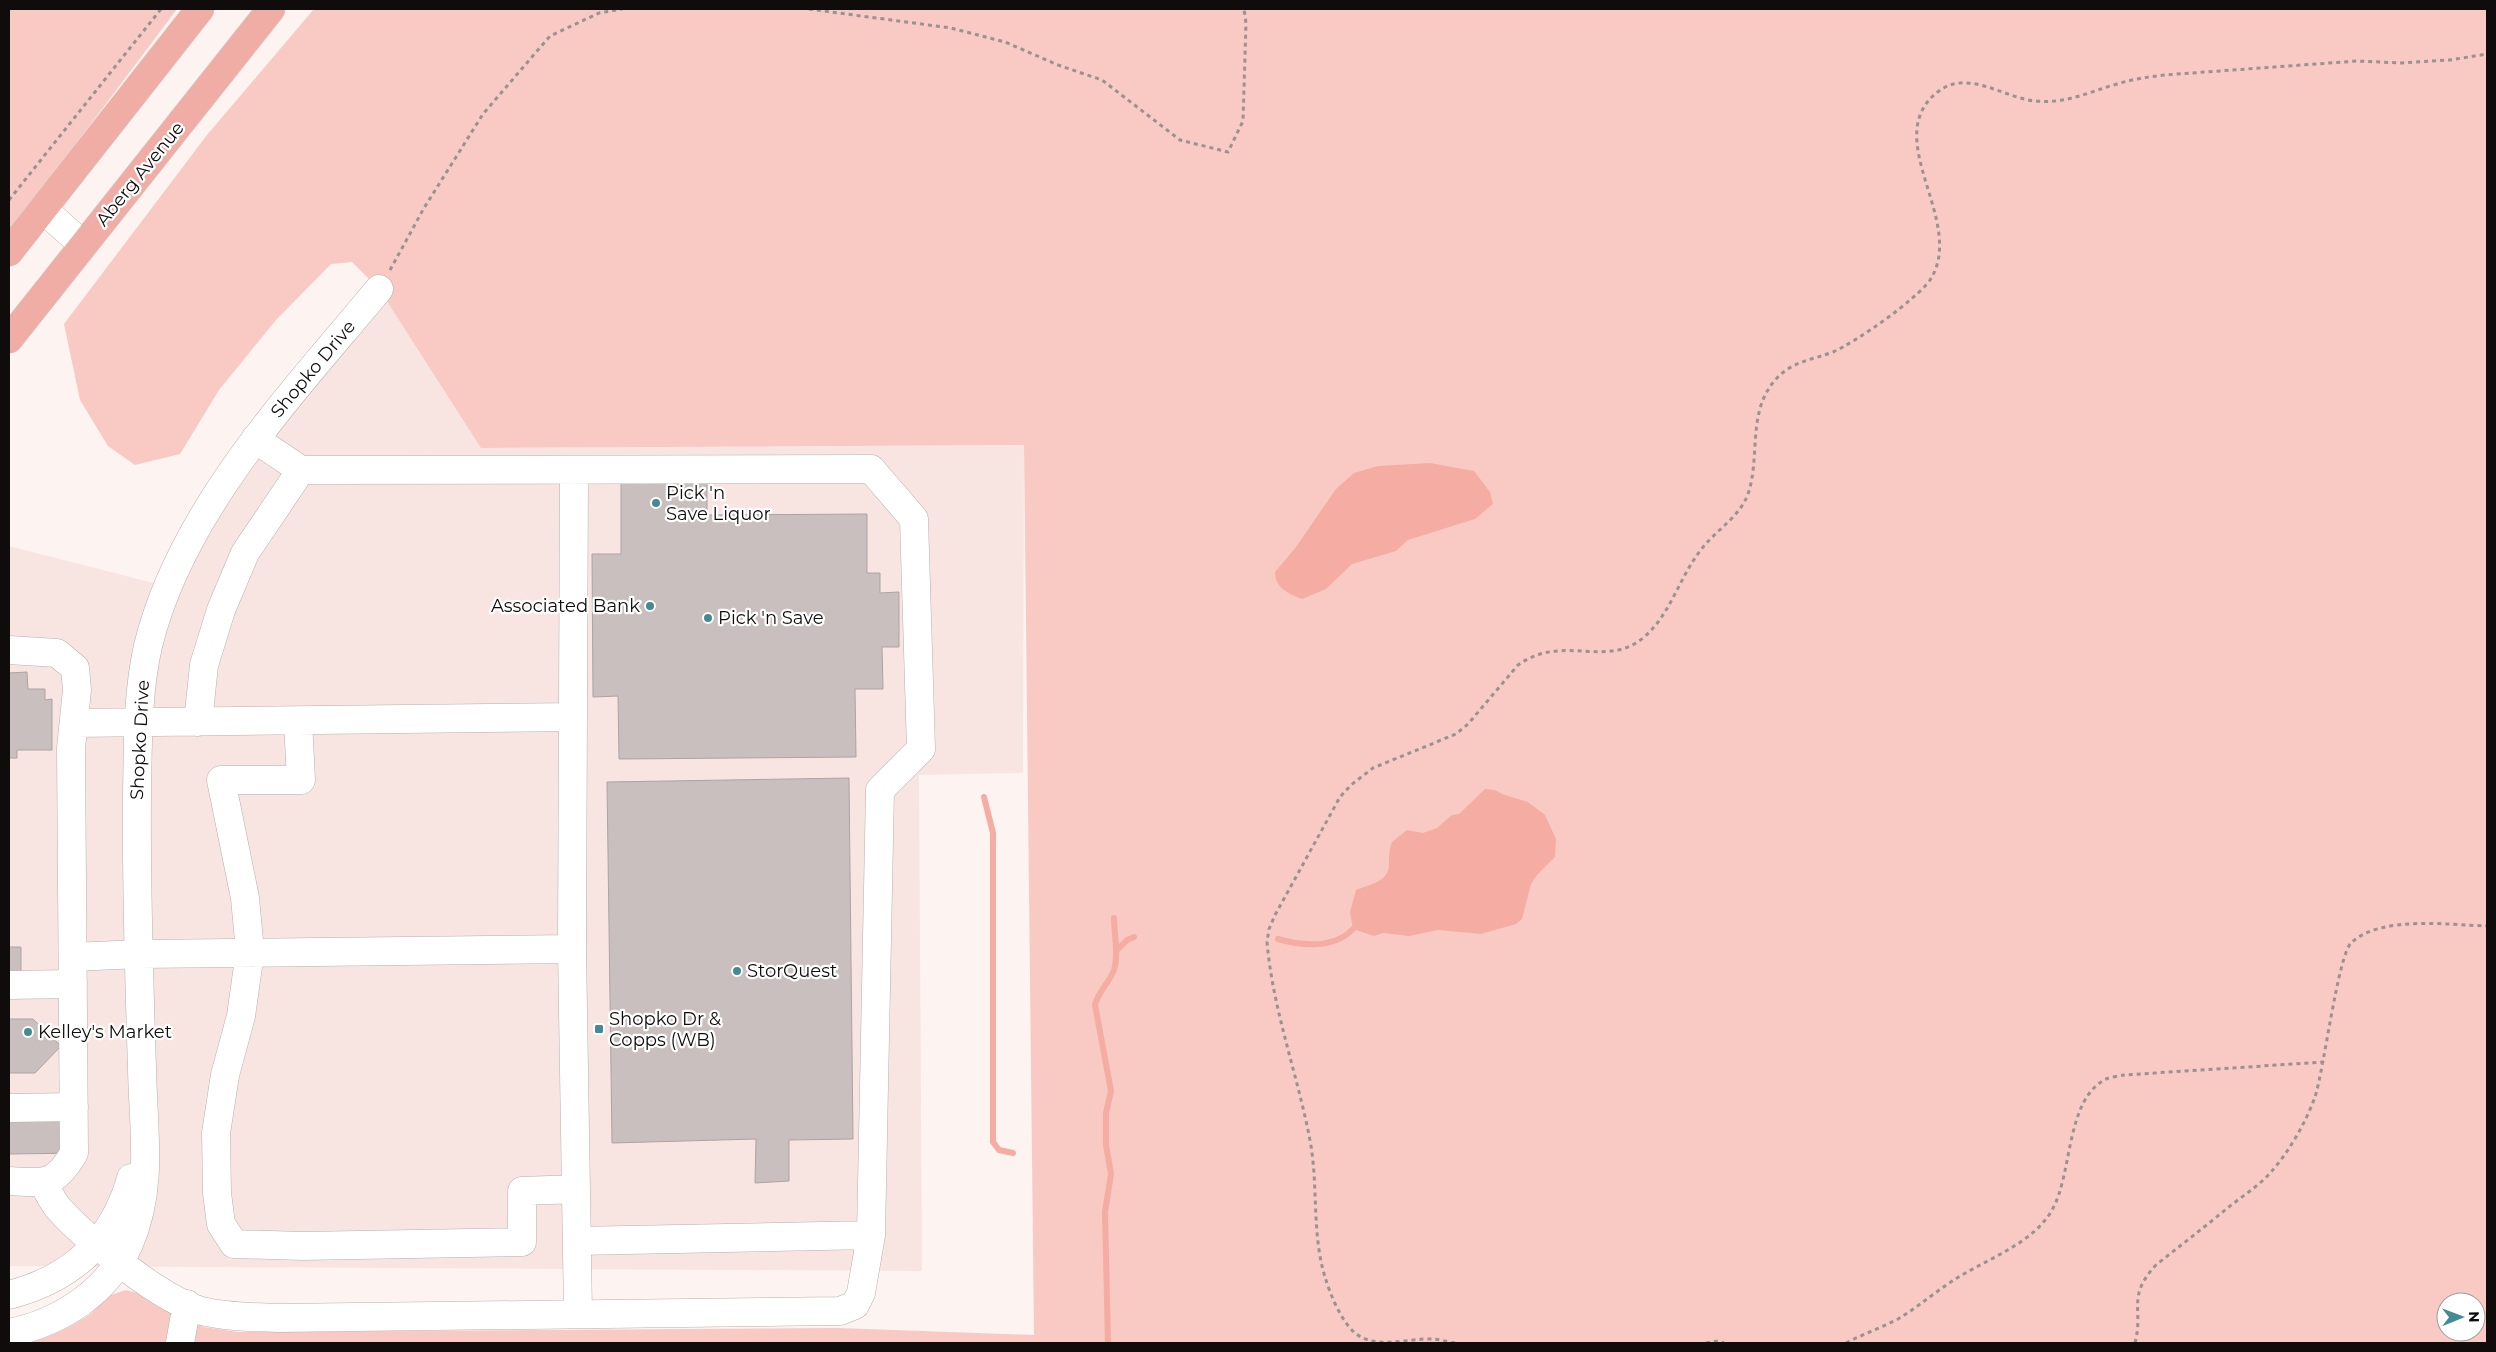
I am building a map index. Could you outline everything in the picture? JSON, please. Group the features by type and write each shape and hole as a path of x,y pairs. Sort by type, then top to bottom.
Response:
{"main road":[{"path":"9,252 200,9"},
{"name":"Aberg Avenue","path":"9,339 270,9"}],"street":[{"path":"43,209 83,245"},
{"name":"Shopko Drive","path":"9,1333 31,1328 74,1307 92,1293 120,1262 135,1228 145,1190 147,1161 143,1113 136,861 138,696 149,644 186,545 255,439 379,289"},
{"path":"43,1183 58,1208 120,1262 172,1297 186,1304 200,1310 231,1316 278,1318 840,1311 855,1305 861,1293 871,1235 880,790 921,749 914,519 871,469 301,470 255,439"},
{"path":"198,722 204,665 221,610 245,553 301,470"},
{"path":"574,470 572,949 578,1314"},
{"path":"9,650 57,653 75,668 77,690 71,756 74,1153 63,1172 43,1183 9,1181"},
{"path":"74,723 573,718"},
{"path":"298,721 301,780 221,780 245,898 250,952 241,1016 225,1075 216,1133 217,1192 221,1224 234,1244 303,1246 522,1242 522,1191 576,1189"},
{"path":"72,957 250,952 572,949"},
{"path":"9,985 73,984"},
{"path":"9,1108 74,1107"},
{"name":"Shopko Drive","path":"9,1295 32,1289 60,1274 98,1244 112,1228 126,1198 133,1172 143,1113"},
{"path":"577,1240 871,1235"},
{"path":"180,1343 186,1304"}],"path":[{"path":"9,200 162,9"},
{"path":"379,289 424,208 483,114 550,36 598,13 622,9"},
{"path":"809,9 951,28 1005,42 1058,65 1102,80 1180,140 1228,152 1243,122 1246,23 1244,9"},
{"path":"1454,1343 1433,1339 1379,1342 1366,1340 1354,1333 1344,1320 1325,1278 1320,1257 1316,1186 1311,1145 1288,1055 1267,942 1269,929 1275,915 1340,798 1350,785 1373,768 1456,734 1468,724 1518,665 1528,658 1555,649 1619,651 1643,638 1655,626 1689,566 1702,548 1740,509 1748,495 1751,482 1755,428 1766,395 1774,380 1801,361 1833,352 1853,341 1915,296 1930,280 1940,254 1940,231 1918,154 1917,137 1920,120 1926,106 1937,92 1962,82 2036,101 2063,100 2089,95 2136,78 2357,61 2401,63 2450,60 2487,54"},
{"path":"2135,1343 2137,1296 2144,1278 2156,1265 2271,1172 2288,1148 2315,1098 2324,1062 2341,963 2350,944 2362,934 2379,928 2399,925 2487,926"},
{"path":"1846,1343 1912,1310 1953,1280 2029,1235 2042,1223 2053,1209 2059,1192 2080,1110 2095,1087 2107,1079 2124,1074 2324,1062"},
{"path":"1706,1343 1718,1341 1724,1343"}],"shaded area":[{"path":"9,9 177,9 9,233"},
{"path":"314,9 2487,9 2487,1343 25,1343 47,1337 69,1327 89,1315 111,1295 126,1290 137,1293 156,1306 204,1327 238,1332 838,1328 1034,1335 1024,445 481,448 379,289 352,262 331,264 276,320 219,390 180,454 135,465 108,446 80,400 64,324 207,135"},
{"path":"379,289 482,448 1024,445 1023,773 919,775 922,1271 9,1266 9,546 169,587 186,545"},
{"path":"1430,463 1474,471 1490,492 1493,504 1475,519 1408,540 1396,551 1352,564 1326,589 1302,599 1280,586 1275,572 1296,547 1336,489 1354,473 1378,466"},
{"path":"1485,789 1495,790 1528,802 1545,815 1556,839 1555,857 1531,884 1522,919 1516,924 1481,934 1438,930 1409,936 1383,933 1374,936 1353,929 1350,912 1356,890 1377,882 1385,876 1388,871 1392,842 1407,830 1423,833 1437,828 1452,815 1459,814"}],"building":[{"path":"707,476 707,515 867,514 867,573 880,573 880,593 899,592 899,647 882,647 883,689 855,689 856,757 619,759 618,696 593,697 592,554 621,554 621,477"},
{"path":"27,672 28,689 45,689 45,700 52,699 52,750 17,750 17,758 9,758 9,673"},
{"path":"849,778 853,1139 789,1140 789,1181 755,1183 756,1139 612,1143 607,782"},
{"path":"9,947 21,947 21,974 9,974"},
{"name":"Kelley's Market","path":"9,1019 33,1019 61,1046 35,1073 9,1073"},
{"path":"80,1120 80,1153 9,1154 9,1121"}],"waterway":[{"path":"984,797 993,833 993,1142 999,1150 1013,1153"},
{"path":"1108,1343 1105,1212 1111,1174 1106,1145 1106,1113 1111,1091 1095,1005 1114,970 1116,951 1114,918"},
{"path":"1278,939 1307,944 1327,943 1337,940 1353,929"},
{"path":"1116,951 1127,940 1134,937"}],"place":[{"name":"Pick 'n Save Liquor","path":"656,503"},
{"name":"Associated Bank","path":"650,606"},
{"name":"Pick 'n Save","path":"708,618"},
{"name":"StorQuest","path":"737,971"},
{"name":"Shopko Dr & Copps (WB)","path":"599,1029"},
{"name":"Kelley's Market","path":"28,1032"}]}
